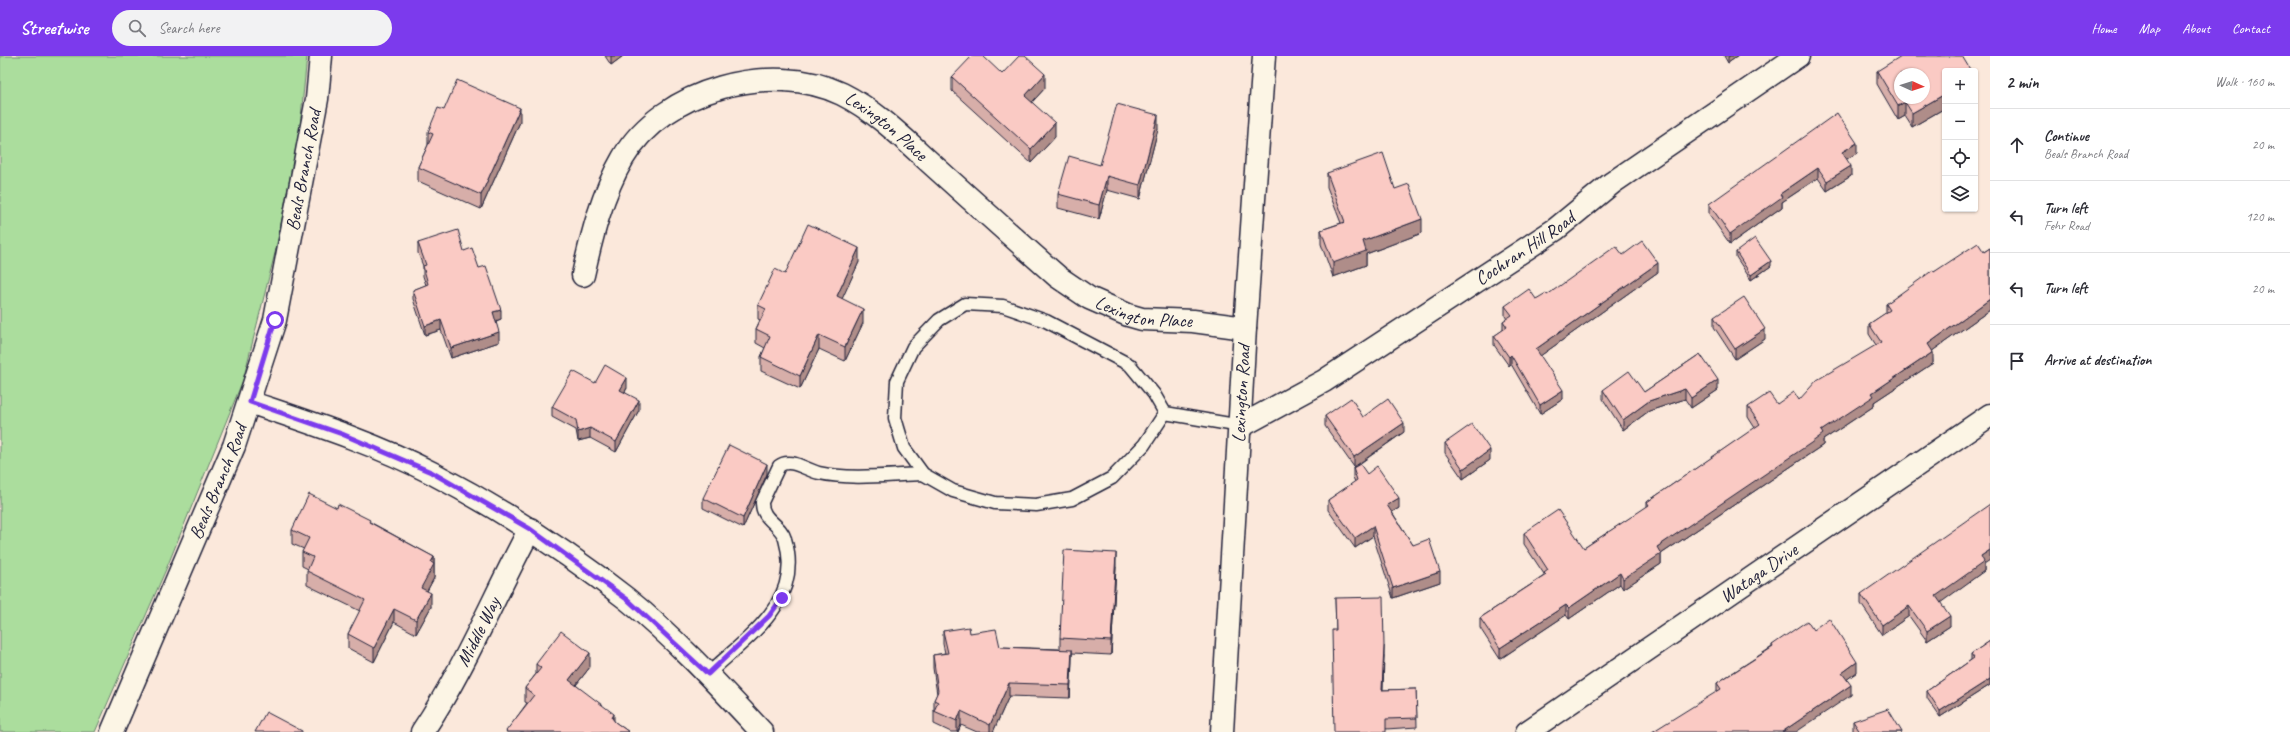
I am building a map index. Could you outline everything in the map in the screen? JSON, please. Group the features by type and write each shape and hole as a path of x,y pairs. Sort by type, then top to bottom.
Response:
{"street":[{"name":"Beals Branch Road","path":"112,732 234,446 250,402 275,320 317,99 321,56"},
{"name":"Lexington Road","path":"1222,732 1241,426 1245,328 1264,56"},
{"name":"Cochran Hill Road","path":"1241,426 1324,381 1556,229 1612,184 1798,56"},
{"name":"Lexington Place","path":"583,275 591,239 607,191 624,156 640,137 658,120 678,105 719,88 768,79 792,81 820,86 842,94 877,115 1058,277 1089,298 1128,315 1142,318 1193,321 1245,328"},
{"path":"250,402 342,434 431,472 530,529 628,600 708,674 762,732"},
{"name":"Wataga Drive","path":"1527,732 1941,451 1990,415"},
{"name":"Middle Way","path":"422,732 468,654 511,564 530,529"}],"lane":[{"path":"965,304 1003,306 1046,321 1130,365 1154,394 1165,413 1144,444 1112,478 1072,500 1036,505 995,503 954,491 923,474 904,448 895,418 897,380 913,347 939,320 965,304"},
{"path":"1165,413 1241,426"},
{"path":"708,674 769,616 782,598 789,576 790,557 785,536 764,515 761,508 762,502 779,466 788,462 819,473 863,476 923,474"}],"green space":[{"path":"0,56 307,56 300,127 276,249 243,380 167,567 95,732 0,732"}],"building":[{"path":"972,56 983,56 1002,74 1019,56 1025,56 1045,74 1025,96 1055,123 1031,149 952,77"},
{"path":"1901,56 1962,56 1969,68 1942,68 1942,96 1930,103 1930,68 1894,68 1894,99 1877,71"},
{"path":"457,80 520,108 481,195 418,167 433,134 428,132 438,108 444,110"},
{"path":"1117,104 1158,115 1140,185 1107,176 1099,205 1058,194 1069,156 1100,165"},
{"path":"1906,104 1928,104 1912,113"},
{"path":"1837,113 1857,143 1842,152 1851,166 1827,181 1818,168 1780,194 1782,197 1730,234 1709,204"},
{"path":"1383,153 1395,189 1409,184 1422,219 1363,241 1366,251 1333,263 1321,230 1345,222 1327,173"},
{"path":"808,224 859,248 837,296 863,309 845,347 819,335 800,376 761,357 770,336 756,329 766,309 758,305 775,269 785,274"},
{"path":"458,230 464,251 472,248 479,268 486,266 501,310 493,312 499,332 451,348 441,320 425,326 413,290 428,284 423,266 426,265 418,243"},
{"path":"1755,238 1771,261 1751,275 1736,252"},
{"path":"1642,241 1658,263 1536,349 1563,390 1540,405 1511,355 1509,357 1494,336 1507,327 1503,321 1512,315 1505,306 1529,289 1536,299 1546,293 1547,295 1616,246 1623,255"},
{"path":"1978,243 1984,252 1990,248 1990,299 1928,344 1933,352 1872,393 1874,396 1821,431 1823,434 1811,443 1657,547 1661,554 1623,579 1620,573 1569,608 1566,605 1500,648 1480,618 1546,575 1544,573 1548,570 1524,533 1558,510 1584,548 1649,505 1647,502 1760,424 1748,407 1769,393 1777,404 1794,392 1799,400 1817,380 1881,342 1869,324 1890,310 1886,304 1933,270 1934,272"},
{"path":"1744,297 1765,329 1735,349 1714,317"},
{"path":"1700,354 1718,380 1691,398 1685,389 1649,401 1623,420 1603,390 1629,371 1644,392"},
{"path":"605,365 627,378 620,390 639,400 616,442 590,428 578,432 576,420 552,407 573,371 595,383"},
{"path":"1351,398 1363,417 1388,399 1404,423 1354,457 1325,416"},
{"path":"1472,424 1490,450 1463,469 1445,443"},
{"path":"729,445 767,464 743,518 703,498"},
{"path":"1360,464 1367,474 1377,466 1399,498 1387,505 1413,545 1429,539 1440,572 1393,588 1373,526 1355,538 1328,500 1357,480 1353,468"},
{"path":"309,494 337,508 338,504 370,520 369,522 434,557 431,562 434,564 421,588 431,593 416,620 394,609 374,648 348,634 365,600 307,571 313,557 302,552 309,538 292,530"},
{"path":"1990,504 1990,550 1981,556 1984,562 1936,596 1950,616 1927,631 1909,606 1882,625 1861,594"},
{"path":"1064,550 1116,553 1111,641 1060,638"},
{"path":"1383,597 1384,646 1382,690 1416,689 1417,718 1386,719 1386,732 1334,732 1332,630 1336,630 1335,598"},
{"path":"1829,618 1857,662 1842,673 1851,685 1782,732 1652,732 1721,689 1717,683 1773,647 1772,645 1807,621 1813,630"},
{"path":"969,627 970,633 996,629 1000,647 1072,650 1070,685 1009,683 990,725 961,711 957,721 934,711 938,702 934,700 938,691 933,655 948,653 943,631"},
{"path":"561,631 590,653 569,680 614,714 612,718 615,722 629,732 506,731 534,695 525,688 541,668 536,664"},
{"path":"1990,641 1990,679 1940,711 1927,691 1974,658 1971,654"},
{"path":"1888,709 1902,732 1860,732 1853,721"},
{"path":"266,712 302,731 302,732 255,732"}],"route":[{"path":"275,320 250,402 342,434 431,472 530,529 572,557 628,600 708,674 769,616 782,598"}]}
